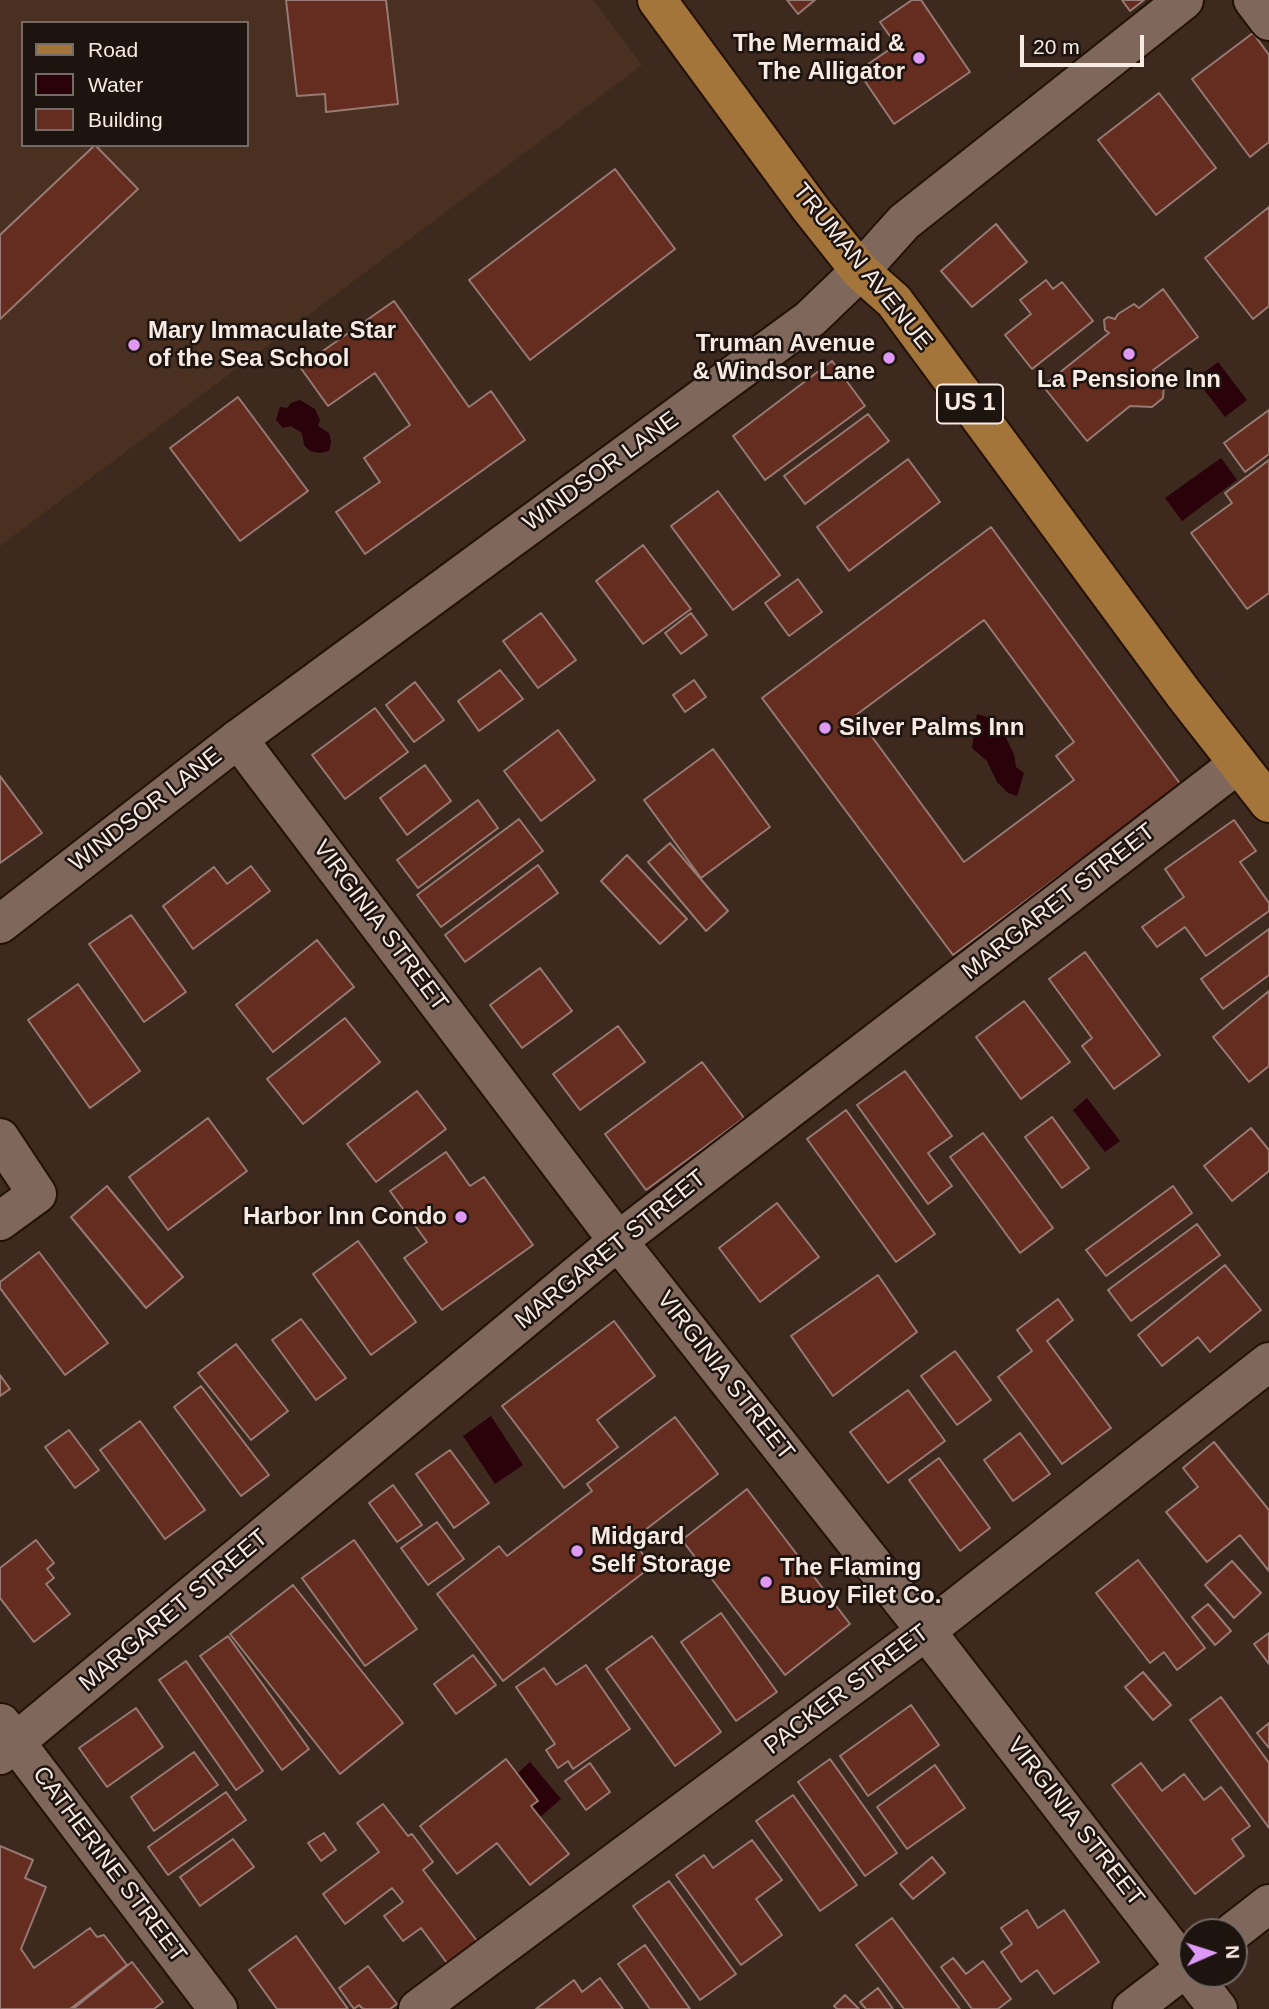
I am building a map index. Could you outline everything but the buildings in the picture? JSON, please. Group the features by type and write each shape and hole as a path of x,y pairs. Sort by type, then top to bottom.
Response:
{"main road":[{"name":"TRUMAN AVENUE","path":"657,0 810,208 860,271 894,301 1269,803"}],"street":[{"name":"WINDSOR LANE","path":"0,923 238,739 810,319 860,271 904,222 1184,0"},
{"path":"1253,0 1269,21"},
{"name":"VIRGINIA STREET","path":"238,739 618,1241 1178,1952"},
{"name":"MARGARET STREET","path":"5,1740 618,1241 1238,764"},
{"path":"0,1139 37,1194 0,1221"},
{"name":"PACKER STREET","path":"418,2009 926,1631 1269,1362"},
{"name":"CATHERINE STREET","path":"5,1740 218,2009"},
{"path":"1248,1920 1269,1904"},
{"path":"1132,2009 1178,1974"},
{"name":"VIRGINIA STREET","path":"1204,1988 1218,2009"}],"shaded area":[{"name":"Mary Immaculate Star of the Sea School","path":"0,0 593,0 642,65 0,546"}],"water":[{"path":"1218,362 1247,400 1225,417 1196,379"},
{"path":"300,400 315,409 320,420 318,426 329,433 329,451 310,451 304,445 302,433 291,426 283,428 276,420 280,407 287,408 291,403"},
{"path":"1221,458 1237,480 1182,521 1165,498"},
{"path":"977,714 990,718 1002,730 1014,754 1016,767 1024,773 1017,796 1008,793 997,782 987,761 972,748"},
{"path":"1087,1098 1120,1141 1105,1152 1073,1110"},
{"path":"491,1416 523,1465 495,1484 463,1436"},
{"path":"530,1762 561,1799 540,1817 531,1806 517,1774"}],"place":[{"name":"The Mermaid & The Alligator","path":"919,58"},
{"name":"Mary Immaculate Star of the Sea School","path":"134,345"},
{"name":"La Pensione Inn","path":"1129,354"},
{"name":"Truman Avenue & Windsor Lane","path":"889,358"},
{"name":"Silver Palms Inn","path":"825,728"},
{"name":"Harbor Inn Condo","path":"461,1217"},
{"name":"Midgard Self Storage","path":"577,1551"},
{"name":"The Flaming Buoy Filet Co.","path":"766,1582"}]}
